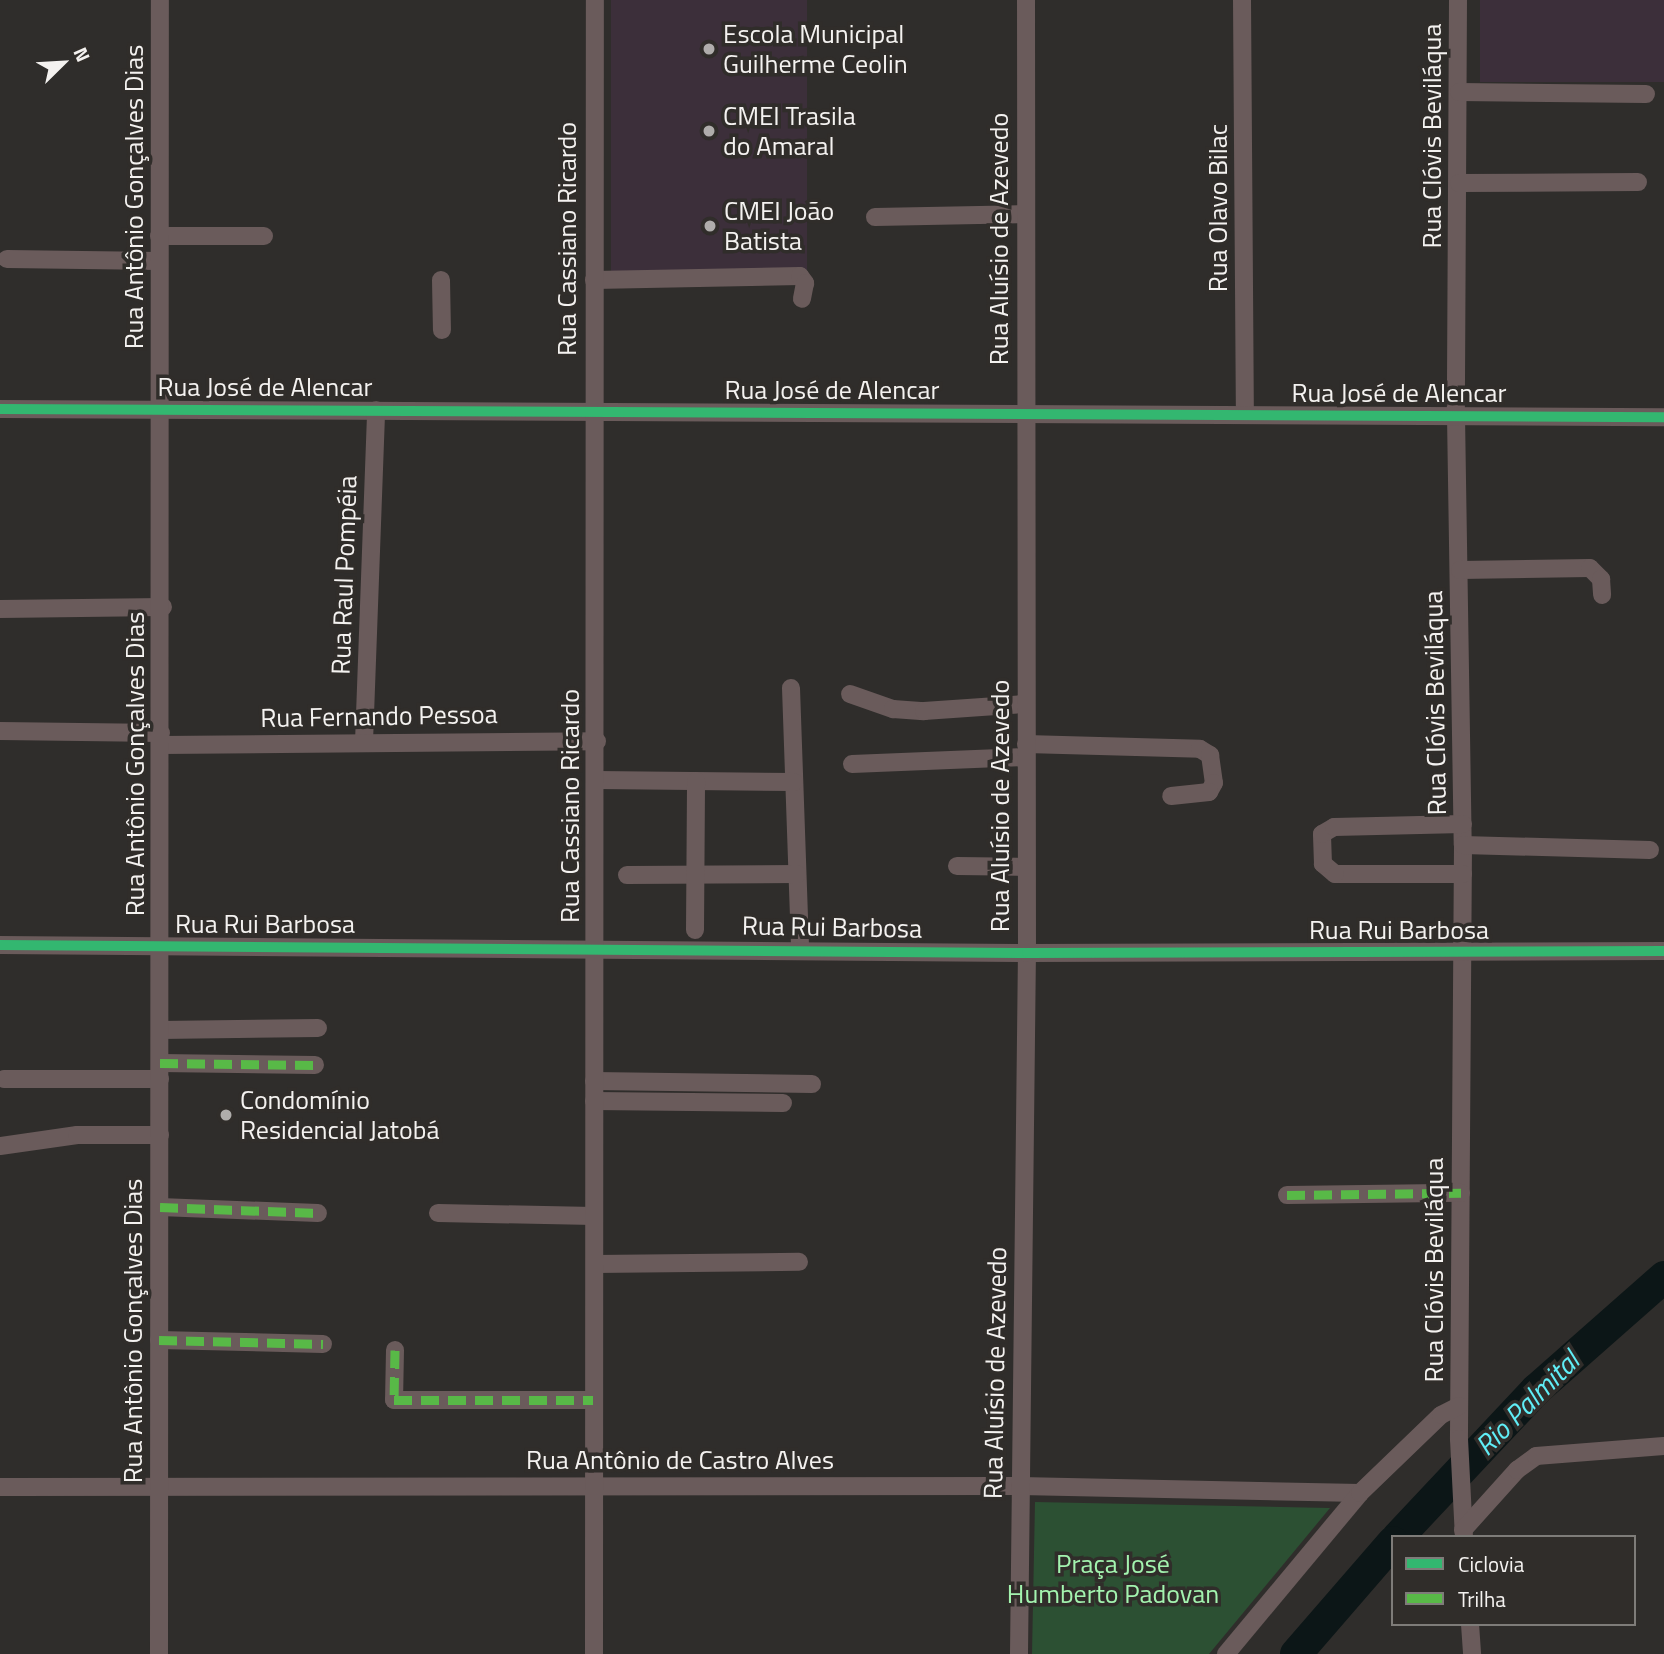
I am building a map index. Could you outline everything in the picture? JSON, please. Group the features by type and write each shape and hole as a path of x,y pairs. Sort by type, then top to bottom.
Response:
{"street":[{"name":"Rua Antônio Gonçalves Dias","path":"159,1654 163,607 159,261 160,0"},
{"name":"Rua Cassiano Ricardo","path":"594,1654 597,741 592,412 595,0"},
{"name":"Rua Aluísio de Azevedo","path":"1019,1654 1027,953 1026,0"},
{"name":"Rua Olavo Bilac","path":"1242,0 1245,415"},
{"name":"Rua Clóvis Beviláqua","path":"1458,0 1456,416 1463,824 1459,1439 1463,1533"},
{"path":"1459,92 1646,94"},
{"path":"1459,183 1638,182"},
{"path":"875,216 1026,214"},
{"path":"159,236 264,236"},
{"path":"7,259 159,261"},
{"path":"594,280 800,276 806,283 802,299"},
{"path":"440,280 442,330"},
{"name":"Rua José de Alencar","path":"0,409 1664,417"},
{"name":"Rua Raul Pompéia","path":"364,742 376,411"},
{"path":"1460,570 1590,568 1597,570 1602,595"},
{"path":"0,609 163,607"},
{"path":"791,688 800,950"},
{"path":"849,694 893,709 924,711 1025,704"},
{"name":"Rua Fernando Pessoa","path":"0,731 161,739 597,741"},
{"path":"852,764 1026,750 1200,749 1210,755 1214,783 1209,792 1171,796"},
{"path":"597,780 794,782"},
{"path":"695,930 696,781"},
{"path":"1463,824 1334,827 1322,834 1323,864 1335,874 1463,874"},
{"path":"1463,845 1650,850"},
{"path":"957,866 1026,867"},
{"path":"627,875 797,874"},
{"name":"Rua Rui Barbosa","path":"0,945 596,947 1027,953 1664,951"},
{"path":"160,1030 318,1028"},
{"path":"4,1079 315,1065"},
{"path":"594,1081 812,1084"},
{"path":"594,1101 783,1104"},
{"path":"0,1146 77,1135 160,1135"},
{"path":"1287,1195 1461,1193"},
{"path":"160,1208 318,1213"},
{"path":"438,1213 594,1216"},
{"path":"595,1264 799,1262"},
{"path":"159,1340 323,1344"},
{"path":"396,1350 394,1400 593,1400"},
{"path":"1441,1415 1460,1359"},
{"path":"1226,1654 1360,1493 1441,1415 1459,1406"},
{"path":"1463,1533 1517,1470 1536,1455 1664,1446 1664,1452"},
{"name":"Rua Antônio de Castro Alves","path":"0,1487 1020,1486 1360,1493"},
{"path":"1470,1626 1472,1654"}],"shaded area":[{"path":"611,0 807,0 807,271 611,271"},
{"path":"1480,0 1664,0 1664,82 1480,82"}],"green space":[{"name":"Praça José Humberto Padovan","path":"1035,1502 1330,1508 1209,1654 1032,1654"}],"waterway":[{"name":"Rio Palmital","path":"1400,1535 1536,1390 1664,1277"},
{"name":"Rio Palmital","path":"1296,1654 1391,1544"}],"marked path":[{"path":"160,1063 315,1065"},
{"path":"1287,1195 1461,1193"},
{"path":"160,1207 318,1213"},
{"path":"159,1340 323,1344"},
{"path":"395,1350 394,1400 593,1400"}],"cycle path":[{"path":"0,409 1664,417"},
{"path":"0,945 1027,953 1664,951"}],"place":[{"name":"Escola Municipal Guilherme Ceolin","path":"709,49"},
{"name":"CMEI Trasila do Amaral","path":"709,131"},
{"name":"CMEI João Batista","path":"710,226"},
{"name":"Condomínio Residencial Jatobá","path":"226,1115"}]}
